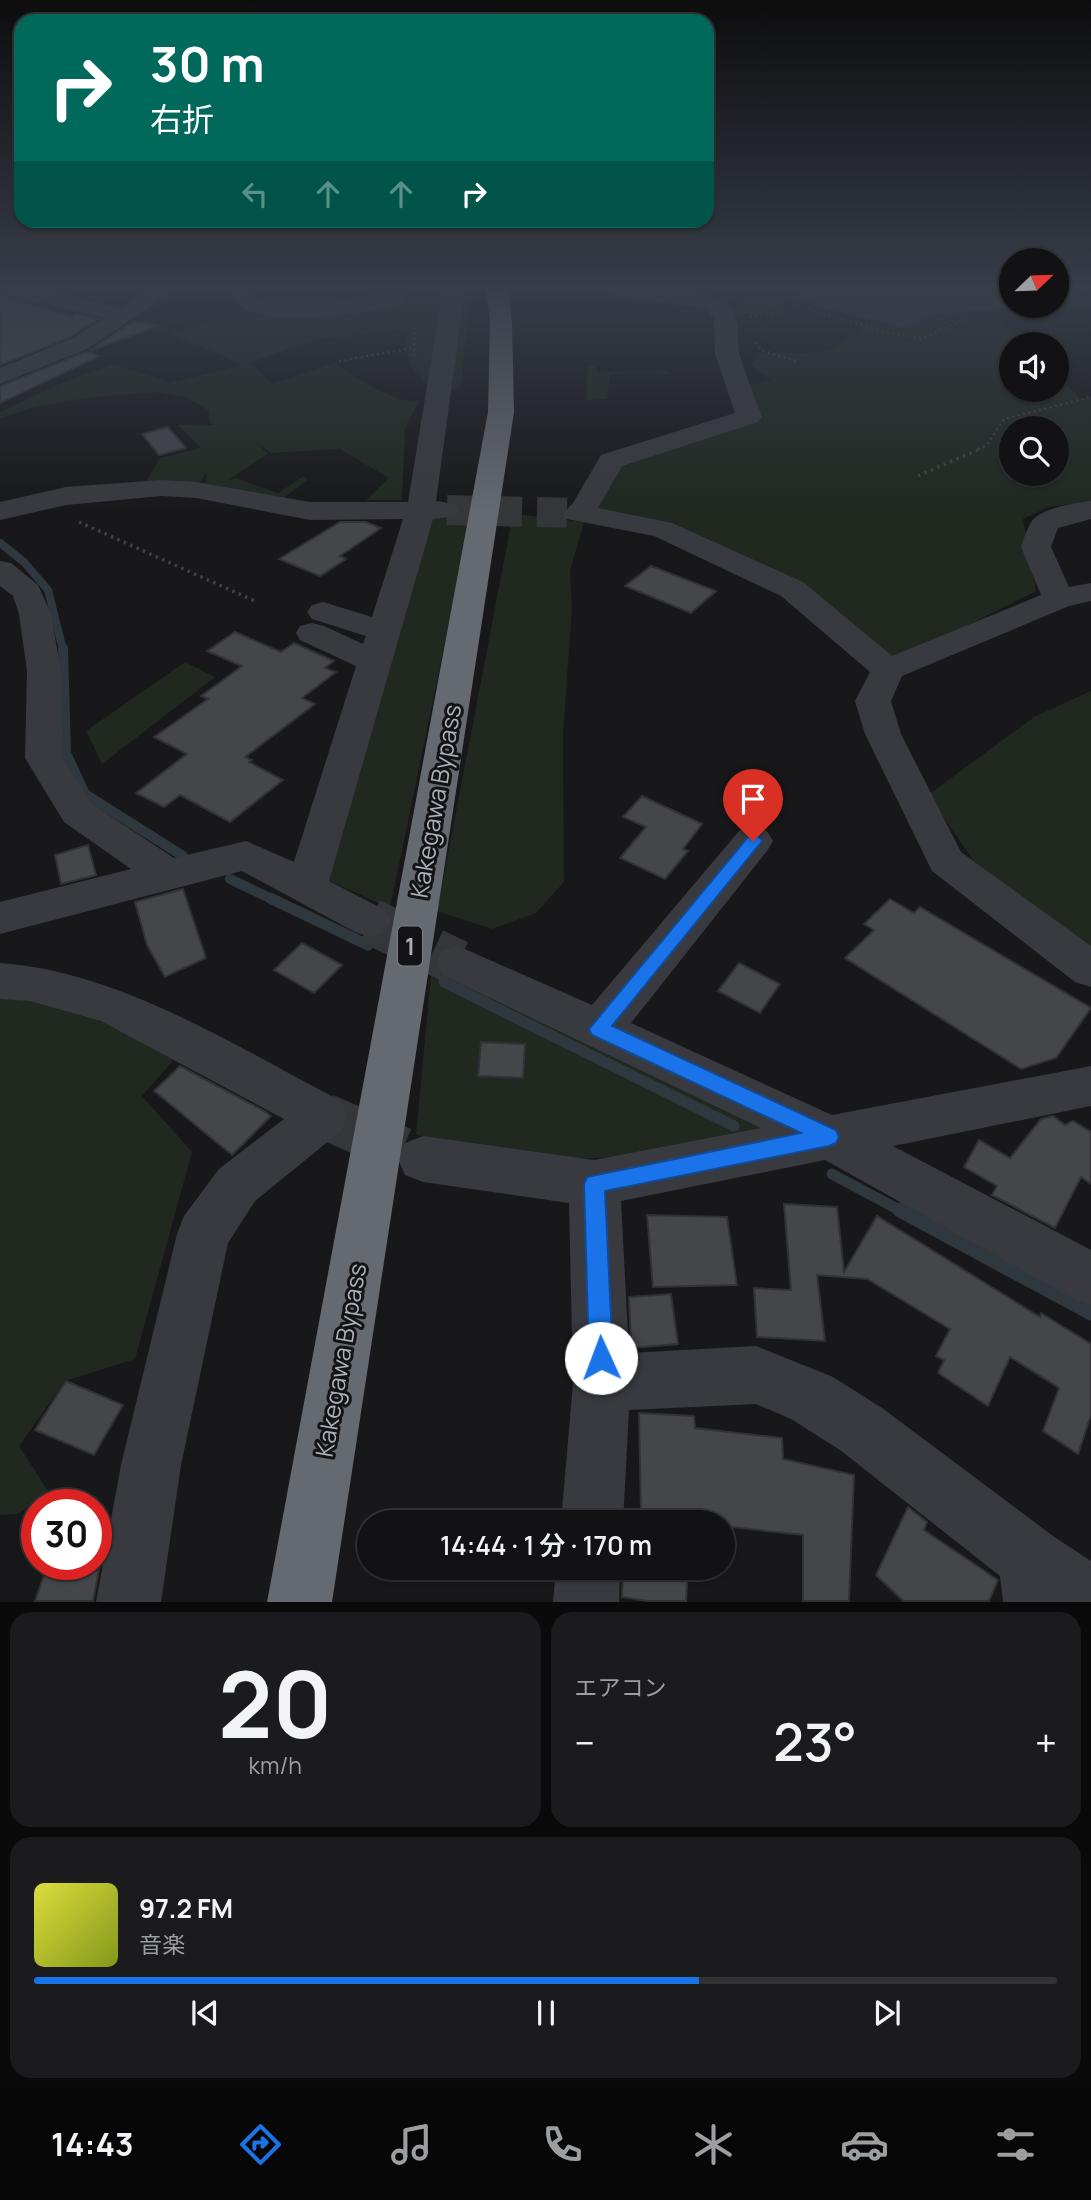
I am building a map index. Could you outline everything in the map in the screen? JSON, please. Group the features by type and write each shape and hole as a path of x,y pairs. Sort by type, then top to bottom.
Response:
{"highway":[{"name":"Kakegawa Bypass","path":"299,1601 501,412 501,363"}],"street":[{"path":"0,377 34,363"},
{"path":"306,889 366,669 434,509 447,363"},
{"path":"730,363 748,417 611,461 584,508 577,513 662,529 792,589 888,670"},
{"path":"0,511 51,499 161,488 196,490 310,511 434,509"},
{"path":"1059,598 1036,547 1045,523 1070,513 1091,510"},
{"path":"1,572 27,593 36,614 44,671 44,758 78,813 169,874"},
{"path":"1091,592 1059,598 888,670 873,701 883,734 946,861 1091,970"},
{"path":"318,623 366,669"},
{"path":"599,1029 753,841"},
{"path":"0,918 246,855 370,921"},
{"path":"458,963 829,1137 1091,1279"},
{"path":"0,981 30,982 114,1006 324,1116 237,1185 203,1234 151,1465 128,1601"},
{"path":"423,1159 594,1184 1090,1087"},
{"path":"593,1510 602,1383 594,1184"},
{"path":"602,1383 756,1375 812,1398 861,1429 1033,1580 1091,1599"},
{"path":"586,1601 587,1580"}],"path":[{"path":"918,476 986,446 1004,419 1091,397"},
{"path":"51,499 53,510 255,601"}],"shaded area":[{"path":"238,363 251,363 273,384 335,363 386,394 419,401 405,428 402,500 366,500 389,478 340,449 271,453 258,444 268,454 228,480 235,478 278,493 304,476 307,480 281,500 201,487 206,482 207,471 199,485 146,482 160,458 201,448 178,425 214,425 210,422 208,410 188,398 159,392 96,397 38,406 0,418 0,412 62,383 113,364 166,381 173,386 170,383 243,365"},
{"path":"409,363 463,363 461,387 436,396"},
{"path":"753,363 999,363 999,402 1069,402 1069,388 1081,399 1091,398 1091,502 1048,507 1023,519 1036,591 893,663 803,582 591,508 621,464 759,418 747,385 771,381 751,365"},
{"path":"588,366 595,366 598,372 668,371 670,374 610,374 607,399 586,400"},
{"path":"421,509 472,512 390,908 321,877"},
{"path":"513,514 584,522 570,571 572,608 563,735 564,882 536,913 492,929 437,911"},
{"path":"185,662 215,677 102,764 86,731"},
{"path":"1091,691 1091,951 973,860 928,795 1034,717"},
{"path":"432,965 768,1127 714,1150 534,1162 416,1135"},
{"path":"0,997 104,1012 179,1054 142,1096 192,1152 135,1359 65,1381 19,1446 47,1489 21,1489 21,1512 0,1515"}],"building":[{"path":"59,363 85,363 0,403 0,386"},
{"path":"168,427 186,448 159,455 142,434"},
{"path":"340,522 366,522 381,528 340,556 346,559 320,576 279,559"},
{"path":"651,566 716,591 691,613 625,586"},
{"path":"235,632 281,652 294,643 334,661 325,668 336,672 302,698 315,704 245,757 252,760 249,762 283,780 230,822 180,795 164,807 136,793 187,754 154,737 208,699 201,696 242,666 207,651"},
{"path":"642,796 702,824 683,849 688,851 665,879 620,858 646,827 623,817"},
{"path":"88,845 96,875 61,884 55,855"},
{"path":"183,889 206,958 165,977 147,945 135,902"},
{"path":"890,899 914,913 920,907 1091,1008 1056,1058 1021,1069 845,958 874,930 864,924"},
{"path":"302,943 342,965 314,993 274,970"},
{"path":"739,963 780,984 760,1013 718,991"},
{"path":"481,1042 525,1044 523,1078 478,1076"},
{"path":"180,1066 271,1116 232,1155 154,1091"},
{"path":"1053,1116 1065,1125 1073,1121 1091,1132 1091,1184 1081,1177 1055,1228 992,1195 997,1186 964,1167 979,1140 1010,1158 1041,1119"},
{"path":"784,1204 837,1207 844,1272 877,1216 1040,1317 1041,1313 1091,1344 1091,1415 1078,1454 1043,1431 1059,1388 1010,1357 988,1406 938,1373 944,1360 936,1356 950,1329 867,1279 817,1275 825,1341 757,1337 754,1288 791,1290"},
{"path":"647,1215 727,1217 737,1285 653,1287"},
{"path":"671,1294 678,1344 631,1348 629,1297"},
{"path":"66,1381 123,1405 94,1455 35,1430"},
{"path":"639,1413 694,1416 695,1428 782,1438 783,1459 854,1475 849,1601 803,1601 803,1535 735,1527 735,1510 641,1510"},
{"path":"908,1507 927,1522 924,1530 998,1580 989,1601 903,1601 876,1575"},
{"path":"42,1580 97,1580 93,1601 35,1601"},
{"path":"623,1580 687,1580 686,1601 648,1601 622,1597"}],"waterway":[{"path":"0,543 24,562 48,590 63,650"},
{"path":"63,648 66,753 85,794 183,856"},
{"path":"230,879 274,900"},
{"path":"270,898 368,945"},
{"path":"444,982 734,1126"},
{"path":"832,1174 903,1212"},
{"path":"900,1210 1091,1313"}],"tunnel":[{"path":"447,510 577,513"},
{"path":"370,921 458,963"},
{"path":"324,1116 402,1150"}],"route":[{"path":"601,1358 594,1184 829,1137 599,1029 753,841"}]}
